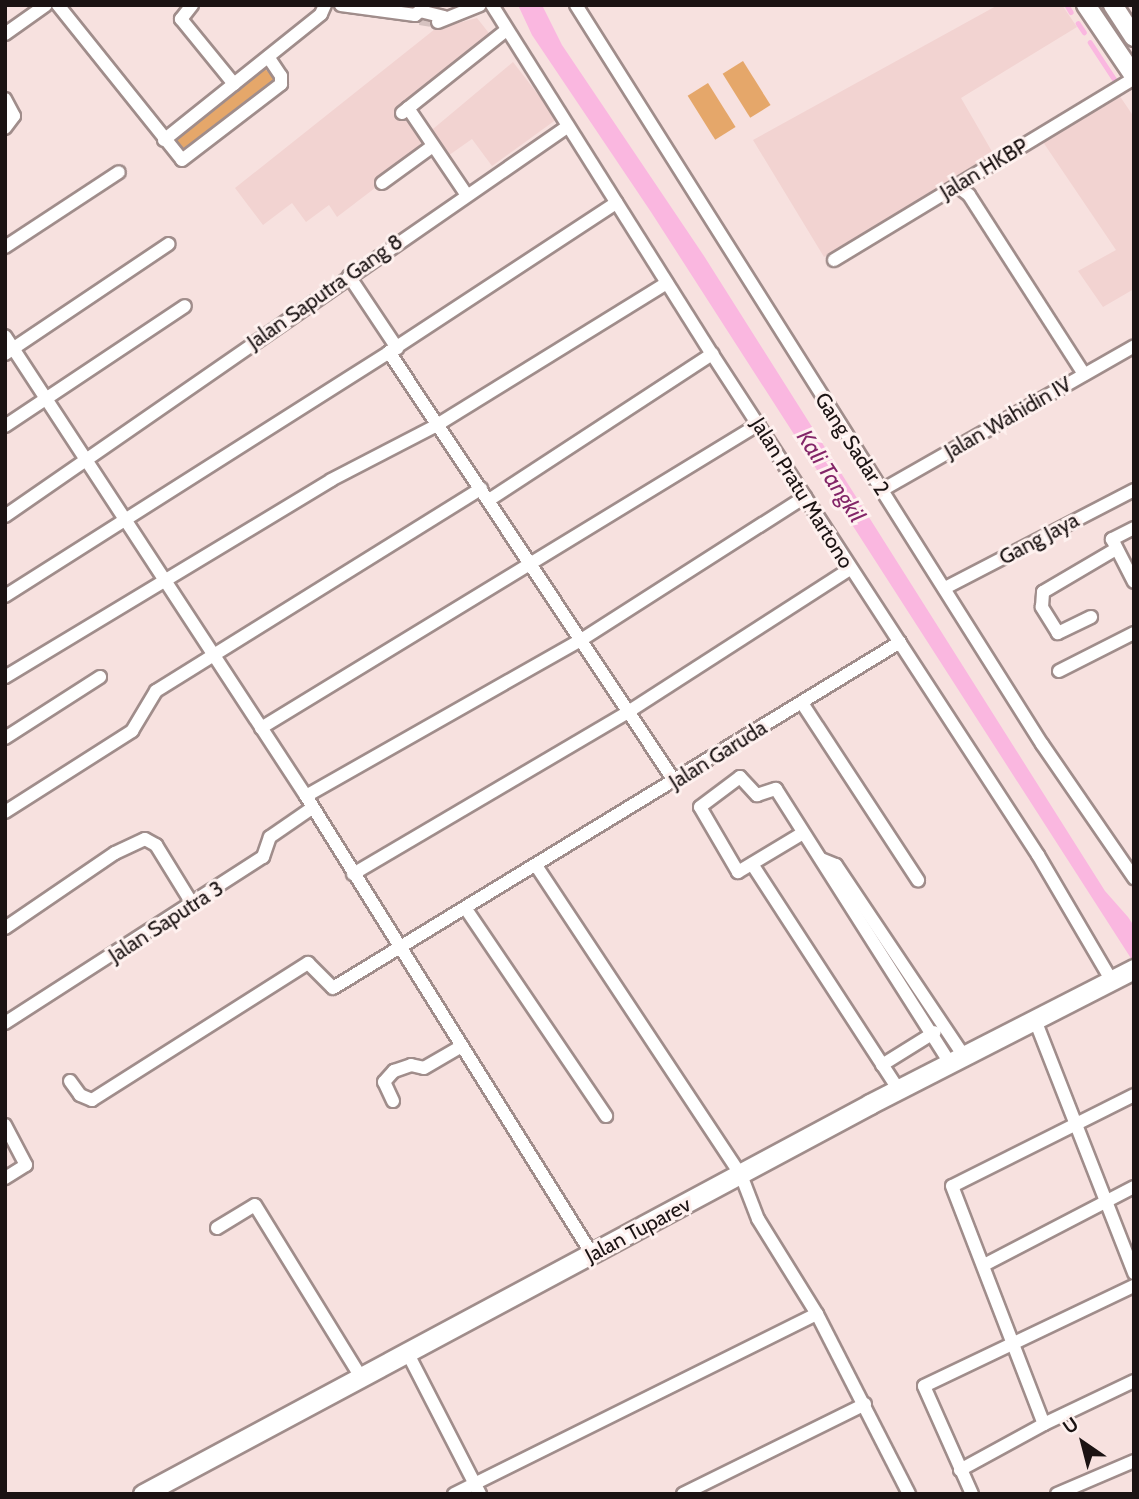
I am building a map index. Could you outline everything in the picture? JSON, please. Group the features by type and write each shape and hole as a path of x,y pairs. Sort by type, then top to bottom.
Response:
{"main road":[{"path":"1086,5 1131,68"},
{"path":"1113,5 1134,37"},
{"name":"Jalan Tuparev","path":"144,1494 898,1089 1121,976"}],"street":[{"path":"5,34 46,5"},
{"path":"58,5 179,159 186,159 283,80 268,57"},
{"path":"192,5 181,19 234,83"},
{"path":"164,139 321,14 324,5"},
{"path":"341,5 423,16 480,5"},
{"name":"Jalan Pratu Martono","path":"492,5 505,30 850,569 1121,976"},
{"name":"Gang Sadar 2","path":"576,5 882,490 1134,878"},
{"path":"466,194 405,111 505,30"},
{"name":"Jalan HKBP","path":"834,260 957,186 1131,68"},
{"path":"5,99 15,116 5,128"},
{"name":"Jalan Saputra Gang 8","path":"5,516 466,194 567,127"},
{"path":"382,183 433,146"},
{"path":"5,247 119,173"},
{"path":"957,186 969,195 1084,374"},
{"path":"5,596 393,350 616,203"},
{"path":"9,352 169,244"},
{"path":"349,276 437,425 675,782"},
{"path":"5,677 331,480 437,425 667,282"},
{"path":"5,426 185,306"},
{"path":"5,336 9,352 46,398 214,655 592,1254"},
{"name":"Jalan Wahidin IV","path":"882,490 1134,346"},
{"path":"5,812 132,731 156,691 712,354"},
{"path":"261,728 759,424"},
{"name":"Gang Jaya","path":"945,588 1134,489"},
{"name":"Jalan Saputra 3","path":"5,1023 194,905 263,857 270,837 309,802 581,640 805,497"},
{"path":"1134,528 1112,540 1134,582"},
{"path":"1091,617 1058,634 1042,607 1043,592 1116,549"},
{"path":"354,874 628,712 850,569"},
{"path":"1059,671 1134,633"},
{"name":"Jalan Garuda","path":"70,1081 80,1095 92,1100 308,962 333,988 537,867 900,642"},
{"path":"5,738 100,677"},
{"path":"802,702 918,880"},
{"path":"803,833 738,872 700,809 738,778 757,795 776,789 821,859 824,871 860,922 930,1035 957,1059"},
{"path":"5,928 115,853 145,839 156,845 194,905"},
{"path":"821,859 836,865 874,918 944,1027 957,1059"},
{"path":"752,864 898,1089"},
{"path":"537,867 741,1175 758,1219 817,1314 909,1494"},
{"path":"466,909 606,1116"},
{"path":"860,922 874,918"},
{"path":"1035,1020 1134,1273"},
{"path":"882,1065 944,1027"},
{"path":"393,1101 384,1082 394,1072 411,1065 425,1068 462,1046"},
{"path":"1044,1424 952,1186 1134,1095"},
{"path":"5,1125 26,1165 5,1178"},
{"path":"984,1265 1134,1187"},
{"path":"218,1228 256,1205 360,1376"},
{"path":"972,1494 923,1388 1013,1340 1134,1286"},
{"path":"454,1494 477,1488 817,1314"},
{"path":"407,1352 477,1488"},
{"path":"960,1470 1044,1424 1134,1381"},
{"path":"683,1494 865,1404"},
{"path":"1060,1493 1134,1461"}],"shaded area":[{"path":"998,5 1062,5 1077,27 961,98 994,155 824,257 753,140"},
{"path":"477,18 492,37 401,106 425,140 422,152 337,217 329,205 306,222 292,203 263,225 235,188 435,29"},
{"path":"743,61 771,105 750,118 723,74"},
{"path":"513,62 557,119 492,166 472,139 445,158 427,134"},
{"path":"263,67 275,78 274,82 184,154 174,139"},
{"path":"708,83 736,127 715,140 688,96"},
{"path":"1119,95 1134,117 1134,289 1103,307 1078,271 1116,250 1043,142"}],"water":[{"name":"Kali Tangkil","path":"518,5 542,5 562,45 704,256 1105,891 1134,926 1134,963 651,212 532,35"}],"waterway":[{"path":"1067,5 1071,12"},
{"path":"1078,23 1084,32"},
{"path":"1090,42 1115,80"}],"tunnel":[{"path":"420,19 431,21"}]}
